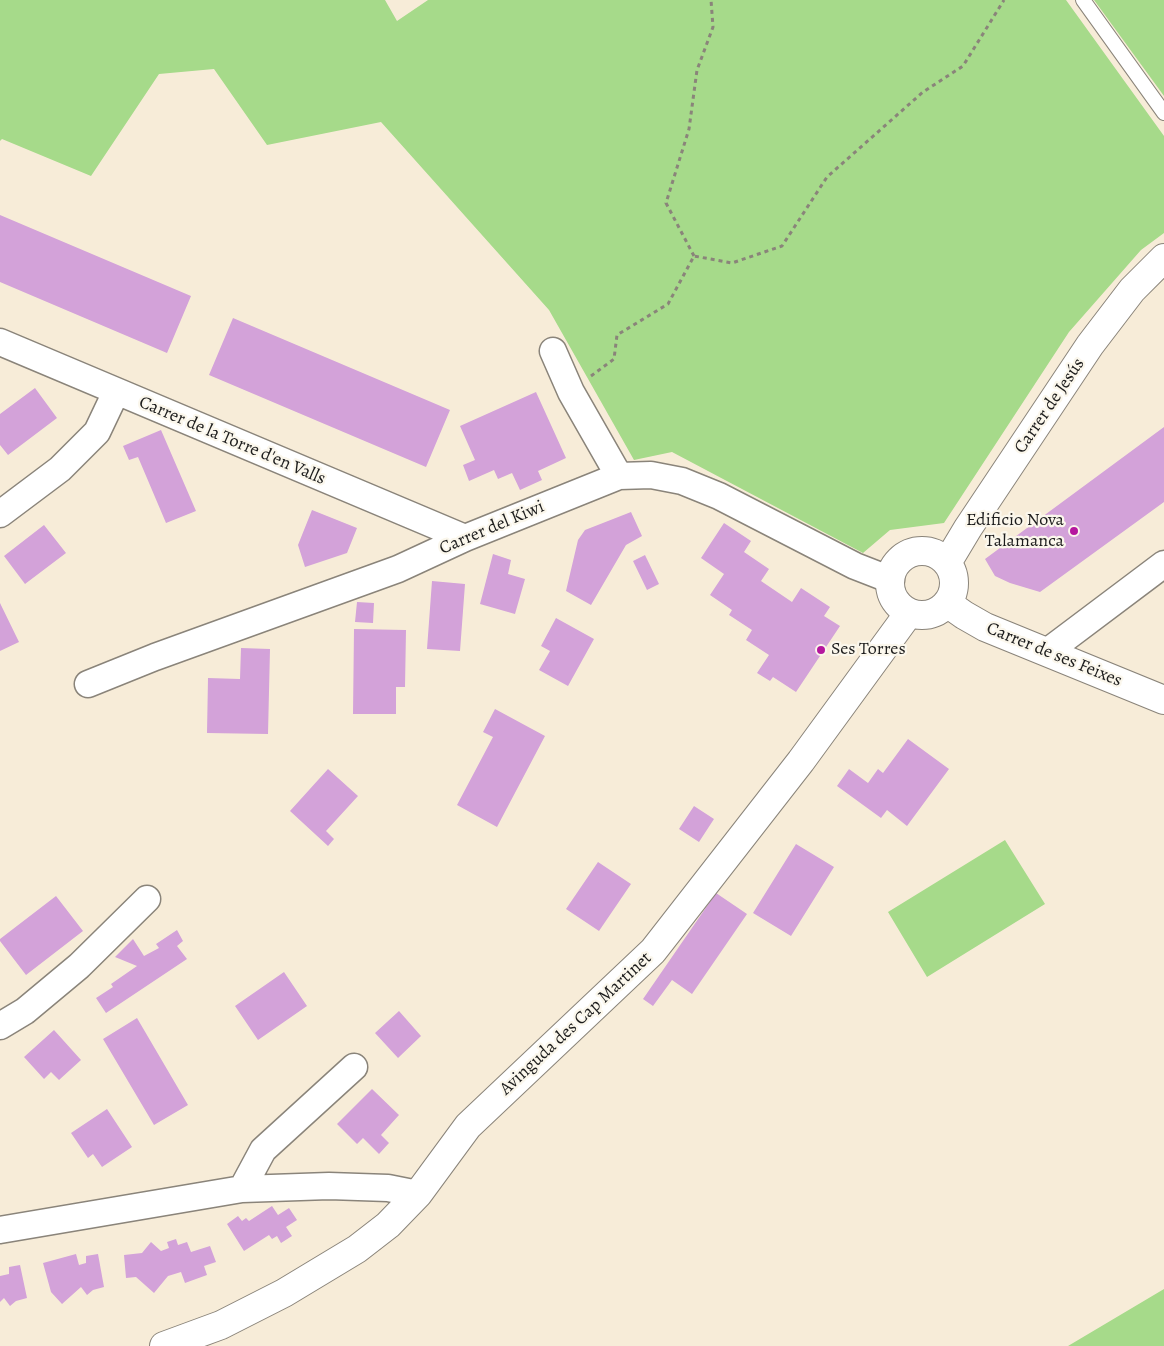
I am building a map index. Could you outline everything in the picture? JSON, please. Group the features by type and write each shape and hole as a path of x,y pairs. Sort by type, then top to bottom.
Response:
{"street":[{"name":"Carrer de Jesús","path":"947,563 1090,345 1132,290 1164,258"},
{"name":"Carrer de la Torre d'en Valls","path":"0,342 465,538"},
{"path":"553,351 571,392 619,476"},
{"path":"0,514 60,469 97,432 116,392"},
{"name":"Carrer del Kiwi","path":"88,684 155,657 398,569 465,538 619,476 651,475 682,481 719,496 854,566 891,580"},
{"path":"918,552 929,552 939,556 947,563 952,572 954,583 952,594 940,610 920,616 909,613 895,600 891,590 891,580 893,570 899,561 908,555 918,552"},
{"path":"1047,652 1164,564"},
{"name":"Carrer de ses Feixes","path":"947,603 964,616 985,627 1164,700"},
{"name":"Avinguda des Cap Martinet","path":"164,1346 221,1325 284,1293 357,1249 388,1224 418,1194 468,1126 653,952 801,761 909,613"},
{"path":"0,1026 25,1011 79,966 147,899"},
{"path":"242,1189 263,1150 354,1067"},
{"path":"0,1230 242,1189 329,1186 388,1188 418,1194"}],"lane":[{"path":"1083,0 1164,113"}],"path":[{"path":"694,256 666,204 689,129 698,70 713,27 711,0"},
{"path":"694,256 732,263 782,246 827,177 923,92 963,66 1004,0"},
{"path":"571,392 614,359 617,335 668,304 694,256"}],"green space":[{"path":"0,0 385,0 397,21 428,0 1066,0 1164,136 1164,233 1141,250 1069,332 944,523 890,530 863,553 672,452 634,460 549,310 381,122 267,145 214,69 159,74 91,176 2,139 0,141"},
{"path":"1094,0 1164,0 1164,96"},
{"path":"1005,840 1045,904 927,977 888,912"},
{"path":"1164,1289 1164,1346 1068,1346"}],"building":[{"path":"0,215 191,296 167,353 0,282"},
{"path":"233,318 450,410 426,467 209,375"},
{"path":"35,388 57,418 8,455 0,445 0,414"},
{"path":"536,392 566,458 538,471 542,480 520,490 512,473 498,479 494,470 469,481 463,465 475,460 460,426"},
{"name":"Edificio Nova Talamanca","path":"1164,427 1164,502 1040,592 1010,583 995,576 985,559"},
{"path":"161,430 196,511 166,523 138,457 129,460 123,446"},
{"path":"312,510 357,528 347,553 305,567 298,545"},
{"path":"631,512 642,536 626,545 591,605 566,591 578,540 585,530"},
{"path":"724,523 751,541 744,552 769,569 761,581 792,602 801,588 830,607 824,616 840,626 796,692 773,677 770,681 757,673 769,655 746,640 752,630 729,615 732,610 710,595 724,574 701,558"},
{"path":"44,525 66,553 25,584 4,556"},
{"path":"493,554 511,560 508,574 525,579 515,614 480,604"},
{"path":"645,555 659,584 647,590 633,561"},
{"path":"432,581 465,584 460,651 427,649"},
{"path":"357,602 374,603 373,623 355,622"},
{"path":"0,603 19,642 0,651"},
{"path":"556,618 594,639 568,686 539,670 550,651 541,646"},
{"path":"354,629 406,630 405,687 396,687 396,714 353,714"},
{"path":"241,648 270,649 268,734 207,733 208,678 240,679"},
{"path":"495,709 545,736 497,827 457,805 493,737 483,732"},
{"path":"908,739 949,769 907,826 887,810 881,818 837,786 849,769 868,783 878,769 883,773"},
{"path":"328,769 358,796 326,831 334,839 328,846 290,811"},
{"path":"694,806 714,819 699,842 679,829"},
{"path":"796,844 834,867 791,936 753,913"},
{"path":"598,862 631,884 599,931 566,909"},
{"path":"716,893 747,914 692,994 672,980 653,1006 643,999"},
{"path":"56,896 83,931 26,975 0,939"},
{"path":"177,930 183,941 177,946 187,959 106,1013 96,998 113,987 111,984 137,966 115,957 133,939 144,956 159,948 156,944"},
{"path":"284,972 307,1006 258,1040 235,1006"},
{"path":"399,1011 421,1036 398,1058 375,1033"},
{"path":"137,1018 188,1105 154,1125 103,1039"},
{"path":"54,1030 81,1060 59,1080 51,1072 44,1079 24,1057"},
{"path":"372,1089 399,1115 381,1135 389,1143 379,1154 363,1138 357,1144 337,1124"},
{"path":"107,1109 132,1147 102,1167 93,1154 88,1158 71,1133"},
{"path":"272,1206 278,1215 289,1208 297,1220 286,1227 292,1236 281,1243 277,1236 272,1239 269,1235 244,1251 227,1224 238,1216 242,1221 246,1218 249,1221"},
{"path":"176,1239 178,1245 187,1242 191,1252 210,1246 216,1262 204,1266 207,1275 185,1283 181,1272 168,1276 154,1293 136,1277 126,1278 124,1255 142,1253 151,1242 161,1251 169,1248 167,1242"},
{"path":"76,1254 79,1265 86,1263 86,1256 98,1254 104,1287 93,1290 87,1295 81,1287 62,1304 51,1292 43,1263"},
{"path":"20,1265 27,1298 16,1301 10,1306 4,1298 0,1302 0,1276 9,1274 9,1267"}],"place":[{"name":"Edificio Nova Talamanca","path":"1074,531"},
{"name":"Ses Torres","path":"821,650"}]}
